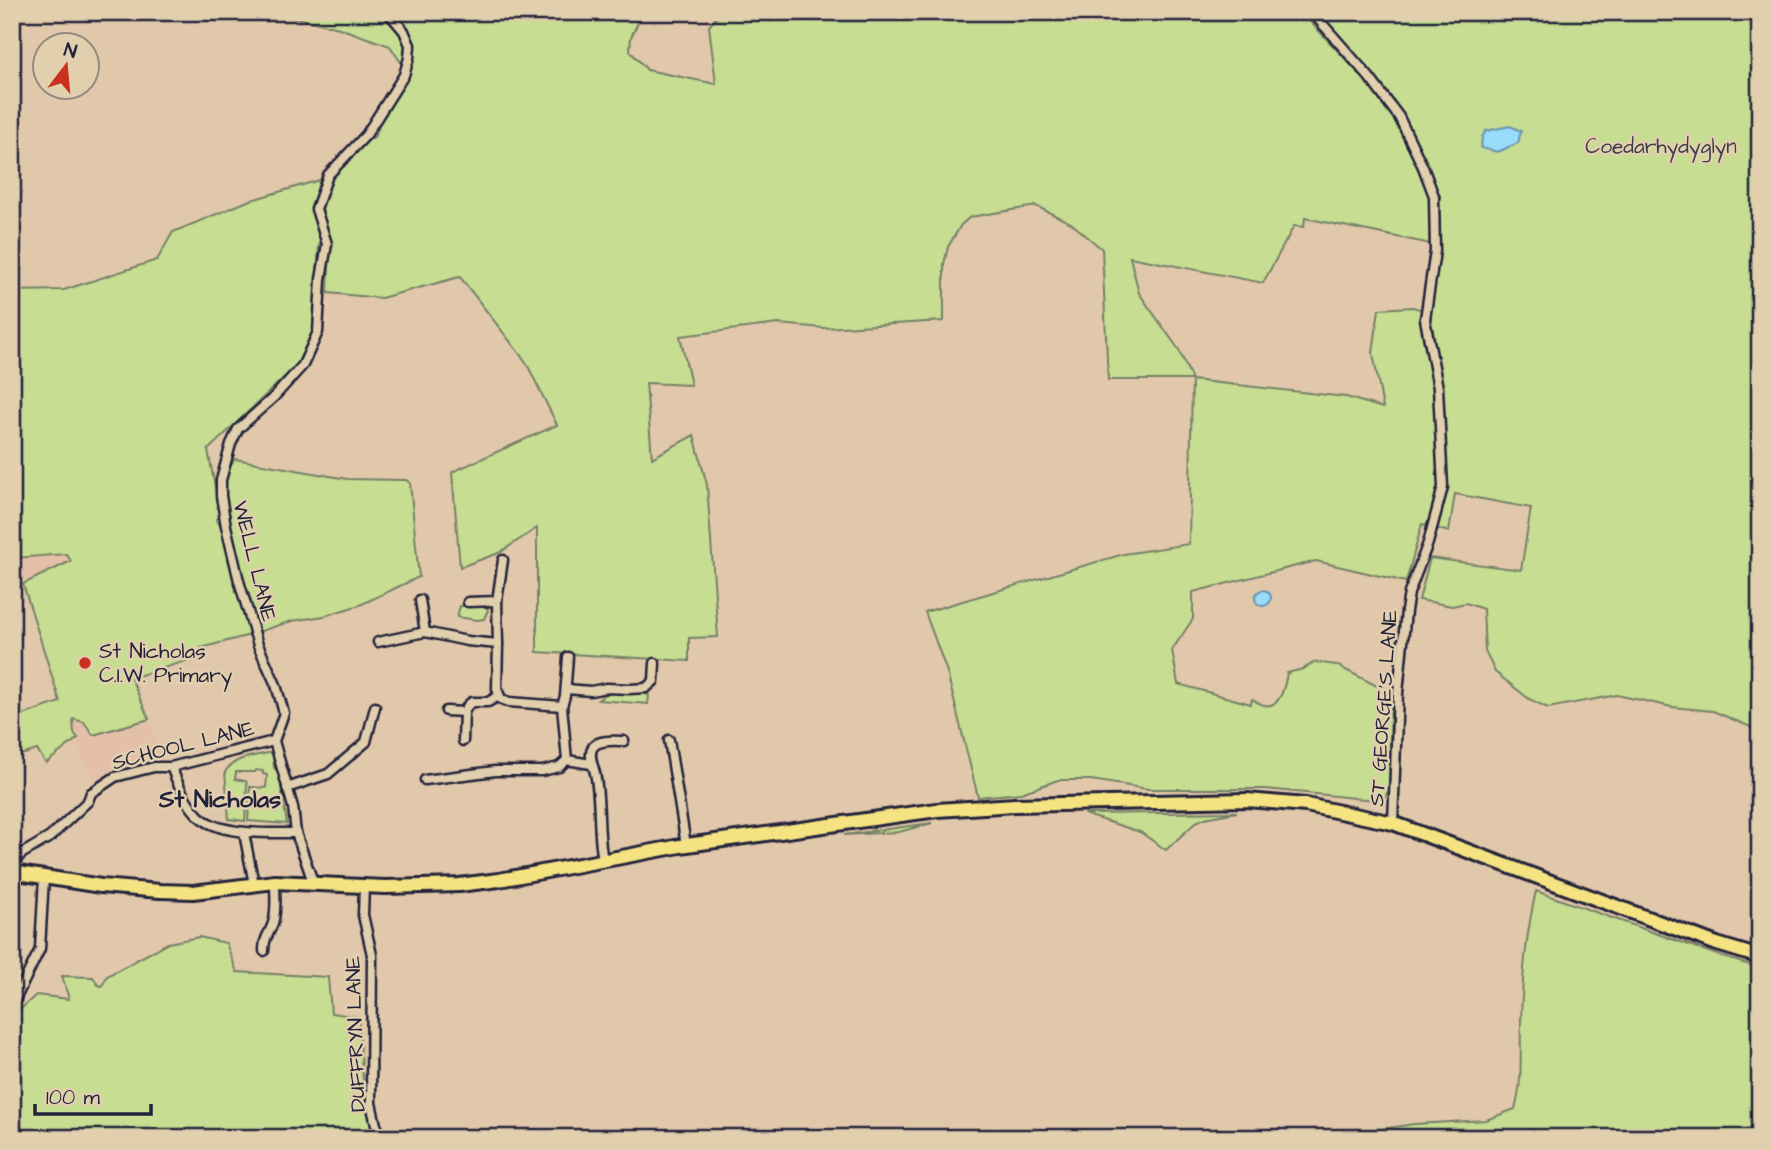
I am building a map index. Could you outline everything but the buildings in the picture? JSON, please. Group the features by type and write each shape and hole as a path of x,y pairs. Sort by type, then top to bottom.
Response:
{"main road":[{"path":"13,872 101,886 160,891 193,892 275,881 364,886 433,886 485,882 686,845 907,814 1015,804 1247,800 1319,807 1393,823 1717,944 1760,957"}],"street":[{"name":"WELL LANE","path":"313,882 296,833 274,741 284,713 276,685 258,645 239,581 226,526 221,480 238,429 274,397 303,365 318,332 321,279 327,244 316,209 328,175 366,135 404,75 409,58 411,45 404,31 388,12"},
{"name":"ST GEORGE'S LANE","path":"1312,12 1392,106 1423,167 1434,196 1435,251 1425,319 1438,388 1443,486 1429,542 1409,593 1405,611 1398,693 1393,823"},
{"path":"503,560 497,601 499,696 509,702 562,706"},
{"path":"420,600 425,632"},
{"path":"468,602 497,601"},
{"path":"378,642 425,632 498,644"},
{"path":"567,760 562,706 568,657"},
{"path":"566,689 591,691 606,688 646,688 653,681 655,663"},
{"path":"463,741 464,712 472,702 485,703 499,696"},
{"path":"287,788 328,774 366,742 375,707"},
{"path":"446,711 464,712"},
{"path":"668,740 686,845"},
{"name":"SCHOOL LANE","path":"13,872 17,858 50,836 105,782 139,770 171,767 274,741"},
{"path":"603,860 598,831 597,793 591,764 594,746 600,742 624,741"},
{"path":"567,760 591,764"},
{"path":"425,780 495,771 542,771 559,767 567,760"},
{"path":"171,767 182,794 198,817 244,833 296,833"},
{"path":"244,833 254,884"},
{"path":"12,1006 40,949 44,877"},
{"path":"264,951 264,940 273,924 275,912 275,881"},
{"name":"DUFFRYN LANE","path":"364,886 363,915 372,955 371,1103 382,1138"}],"shaded area":[{"name":"St Nicholas C.I.W. Primary","path":"67,554 131,678 163,758 123,767 123,771 97,782 82,760 72,719 60,703 15,558"}],"green space":[{"path":"272,12 383,12 403,35 406,47 402,64 390,46 339,28"},
{"name":"Coedarhydyglyn","path":"394,12 643,12 631,37 630,51 647,70 716,84 709,26 721,12 1301,12 1394,114 1431,200 1441,199 1402,113 1368,68 1316,12 1760,12 1760,731 1713,711 1672,707 1617,695 1548,708 1529,699 1495,672 1485,651 1483,609 1466,603 1452,606 1419,600 1430,558 1521,570 1531,508 1455,494 1449,532 1422,524 1406,582 1316,561 1193,592 1193,619 1172,650 1178,684 1251,704 1252,699 1261,704 1273,704 1281,695 1287,673 1303,669 1315,662 1336,665 1391,693 1389,790 1385,797 1375,800 1266,789 1148,789 1091,780 1058,780 1021,793 978,797 947,672 925,612 1124,554 1189,544 1192,380 1108,380 1102,249 1071,223 1036,206 970,217 961,225 948,247 944,264 944,321 824,328 778,324 680,336 691,385 646,383 652,458 694,435 707,485 718,637 689,638 689,661 537,652 537,528 499,553 460,567 452,472 557,425 526,362 460,277 381,298 328,293 330,237 319,245 313,330 297,365 208,450 220,514 216,520 222,527 250,635 201,648 202,656 131,678 149,719 93,735 84,722 73,719 74,733 78,738 46,763 37,750 12,758 12,719 60,702 23,584 71,561 66,554 15,558 12,553 12,291 64,290 157,260 173,232 248,201 332,174 360,145 374,137 379,120 407,79 414,57 405,29","holes":["1305,218 1431,244 1422,310 1413,307 1379,309 1373,353 1383,408 1346,397 1192,380 1179,350 1139,293 1130,257 1263,283 1294,226 1304,227"]},
{"path":"235,459 347,479 406,480 410,483 419,577 360,605 258,632 224,507 225,482"},
{"path":"460,606 486,606 488,610 484,619 477,620 457,617"},
{"path":"642,692 649,696 648,704 598,700 607,693"},
{"path":"273,752 287,824 248,821 250,787 266,788 267,775 256,770 236,772 235,779 246,781 247,785 245,821 229,819 225,772 240,760"},
{"path":"1237,812 1196,822 1166,850 1140,832 1084,814"},
{"path":"932,823 899,832 844,835"},
{"path":"1536,891 1760,968 1760,1138 1368,1138 1368,1131 1414,1124 1486,1120 1515,1109 1520,1077 1525,956"},
{"path":"199,937 226,943 237,972 328,977 331,1013 358,1017 365,1095 377,1138 12,1138 12,1017 36,995 69,999 62,976 93,977 98,985 102,986 107,976 168,943"}],"water":[{"path":"1510,126 1521,131 1518,143 1498,152 1481,148 1482,137 1486,131"},
{"path":"1260,590 1266,590 1271,598 1269,604 1260,606 1255,601 1255,595"}],"place":[{"name":"St Nicholas C.I.W. Primary","path":"85,663"}],"district":[{"name":"St Nicholas","path":"220,799"}]}
